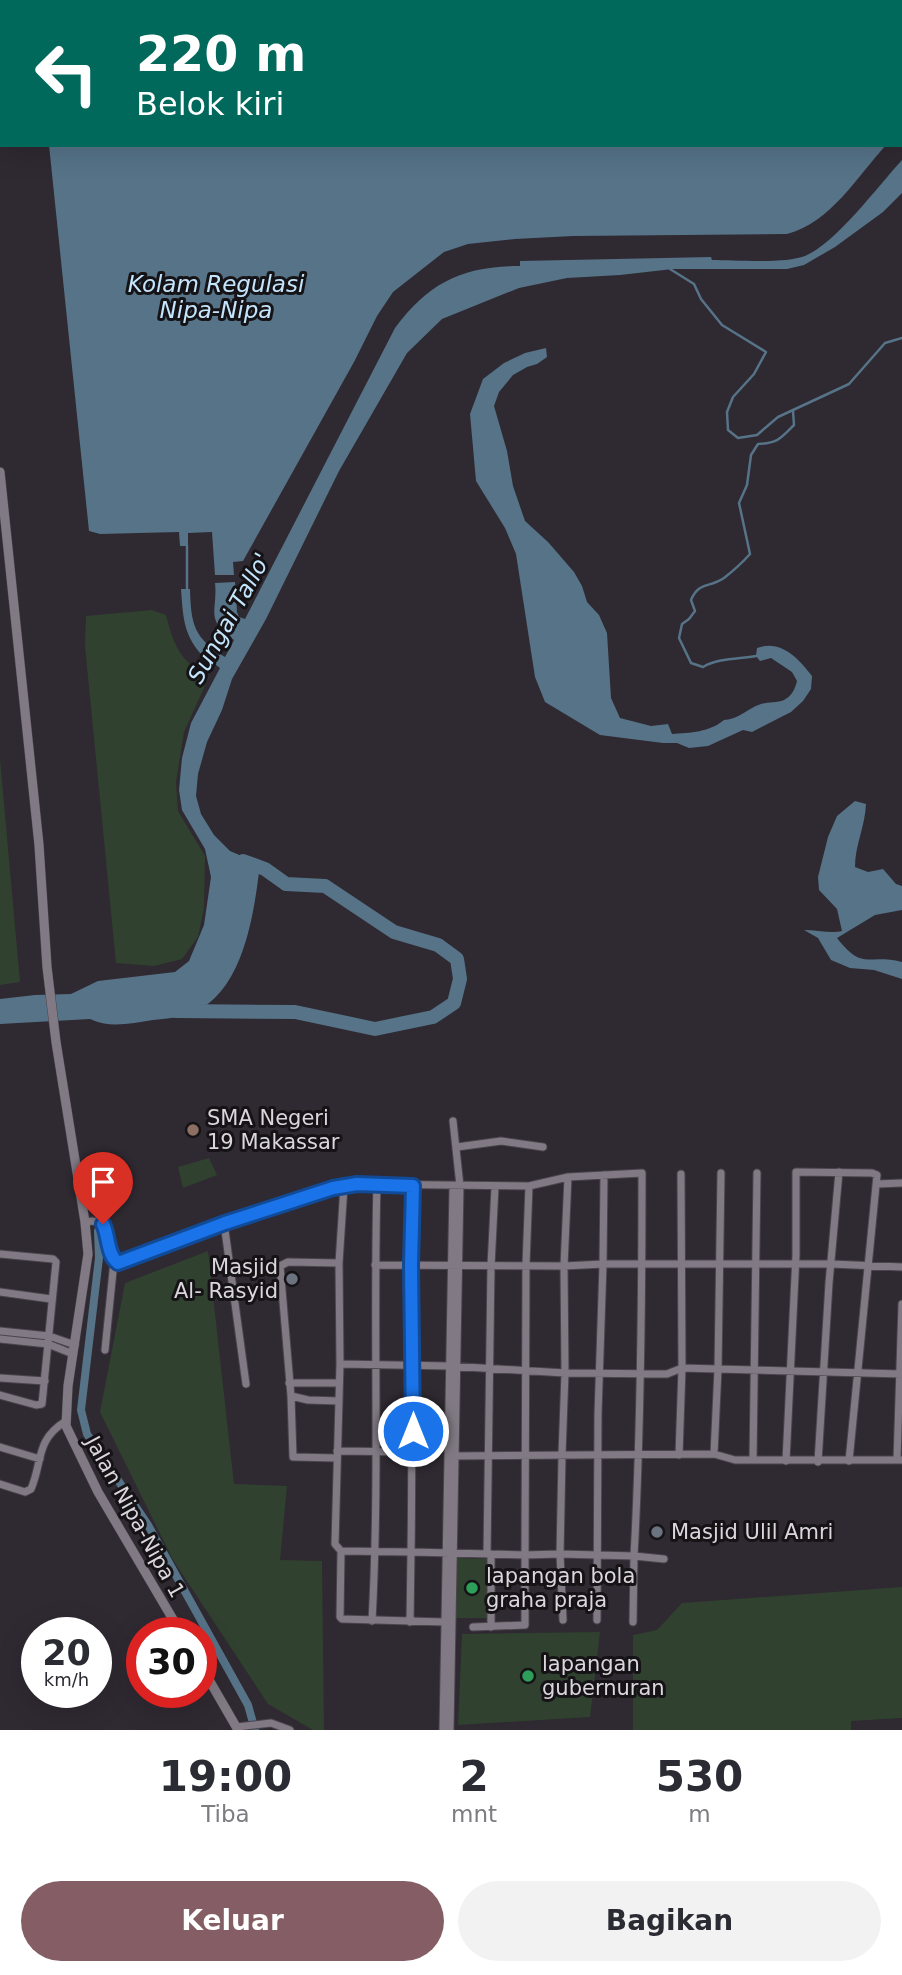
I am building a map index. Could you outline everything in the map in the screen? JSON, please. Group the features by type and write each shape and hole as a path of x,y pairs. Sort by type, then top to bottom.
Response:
{"street":[{"name":"Jalan Nipa-Nipa 1","path":"0,472 39,845 47,967 88,1254 65,1421 81,1462 172,1617"},
{"path":"450,1730 449,1553 457,1186 457,1147 453,1121"},
{"path":"457,1147 501,1141 543,1147"},
{"path":"786,1461 796,1264 796,1172 875,1173 877,1184 849,1461"},
{"path":"818,1462 839,1172"},
{"path":"114,1261 123,1262 225,1223 344,1186 529,1186 568,1177 642,1173 639,1455 633,1622"},
{"path":"715,1454 721,1173"},
{"path":"753,1460 757,1173"},
{"path":"679,1455 682,1368 681,1174"},
{"path":"597,1620 604,1175"},
{"path":"563,1620 560,1554 565,1373 564,1266 568,1177"},
{"path":"877,1184 902,1183"},
{"path":"372,1621 378,1452 375,1364 377,1184"},
{"path":"344,1186 339,1263 336,1547 341,1551 597,1554 664,1559"},
{"path":"410,1622 413,1186"},
{"path":"473,1627 525,1625 524,1456 529,1186"},
{"path":"491,1627 488,1455 495,1187"},
{"path":"85,1222 103,1224 114,1261 105,1350"},
{"path":"225,1223 246,1384"},
{"path":"0,1254 55,1260 41,1405 0,1395"},
{"path":"339,1263 280,1264 293,1457 412,1452"},
{"path":"375,1265 831,1264 902,1267"},
{"path":"0,1292 51,1299"},
{"path":"451,1456 715,1454 735,1460 900,1460 902,1304"},
{"path":"0,1331 49,1340 74,1350"},
{"path":"0,1339 49,1340"},
{"path":"340,1364 565,1373 667,1374 682,1368 900,1374"},
{"path":"0,1378 45,1381"},
{"path":"289,1382 339,1383"},
{"path":"290,1396 339,1401"},
{"path":"0,1484 29,1492 48,1434 65,1421"},
{"path":"0,1447 40,1459"},
{"path":"341,1551 340,1617 345,1620 444,1622"},
{"path":"443,1730 444,1622 449,1553"},
{"path":"217,1694 237,1729 275,1723 290,1730"}],"green space":[{"path":"152,610 166,615 180,652 191,665 209,677 184,732 176,782 178,811 205,856 204,908 198,937 182,959 154,966 116,963 85,646 86,616"},
{"path":"0,759 20,982 0,985"},
{"path":"209,1158 217,1175 183,1188 178,1167"},
{"path":"208,1251 234,1484 287,1486 280,1560 322,1561 324,1730 313,1730 268,1704 217,1627 217,1617 211,1617 173,1560 100,1412 125,1283"},
{"name":"lapangan bola graha praja","path":"456,1558 489,1559 489,1618 455,1618"},
{"path":"902,1587 902,1718 851,1721 851,1730 633,1730 633,1635 657,1630 682,1603"},
{"name":"lapangan gubernuran","path":"600,1632 590,1717 458,1725 462,1634"}],"water":[{"name":"Kolam Regulasi Nipa-Nipa","path":"49,147 884,147 830,209 817,220 787,234 515,239 468,244 444,252 393,292 377,316 243,561 233,562 234,575 215,575 212,532 188,533 188,546 180,546 179,532 100,534 89,531"},
{"path":"902,160 902,193 883,212 835,247 804,265 787,269 673,269 567,278 519,288 442,319 407,353 339,471 266,619 232,679 222,710 207,742 198,774 196,796 201,814 214,835 230,851 260,864 249,930 233,974 205,1006 177,1017 121,1024 105,1024 90,1019 0,1024 0,999 71,994 98,981 175,972 189,961 204,925 211,877 205,849 182,810 179,790 182,758 191,723 220,668 201,654 187,632 181,589 190,589 193,621 201,637 225,657 234,640 219,626 214,614 215,583 235,582 237,612 239,617 245,619 395,328 421,299 434,288 464,273 520,266 520,261 711,257 712,260 772,261 805,256 843,227"},
{"path":"546,348 547,357 513,375 499,392 494,406 507,451 513,486 525,521 574,572 587,602 599,615 607,633 611,698 620,718 651,726 668,724 672,734 686,733 712,727 761,704 784,700 793,692 797,681 792,672 771,658 760,661 756,656 757,648 766,646 782,648 789,652 812,676 811,689 791,712 752,732 743,730 708,746 689,748 677,743 600,735 545,702 535,677 516,554 505,528 476,481 470,414 483,379 504,363 525,353"},
{"path":"855,801 866,804 855,867 868,872 883,869 896,884 902,886 902,910 875,915 837,938 860,958 902,962 902,979 874,970 850,968 831,960 818,938 804,930 842,931 837,909 819,890 818,877 828,837 837,816"}],"waterway":[{"path":"670,269 694,284 701,299 722,325 766,352 754,374 733,397 727,412 728,430 738,438 757,435 778,417 849,384 885,343 902,338"},
{"path":"756,656 722,660 703,667 691,663 679,638 682,624 695,611 691,600 694,594 701,587 724,578 750,554 739,503 747,485 751,455 758,444 778,439 794,425 793,411"},
{"path":"187,545 187,591"},
{"name":"Sungai Tallo'","path":"176,1011 295,1012 375,1029 433,1017 454,1003 460,979 457,959 438,945 394,932 325,886 286,884 265,869 243,861"},
{"path":"98,1231 99,1258 81,1410 87,1434 148,1525 248,1705 255,1730"}],"place":[{"name":"SMA Negeri 19 Makassar","path":"193,1130"},
{"name":"Masjid Al- Rasyid","path":"292,1279"},
{"name":"Masjid Ulil Amri","path":"657,1532"},
{"name":"lapangan bola graha praja","path":"472,1588"},
{"name":"lapangan gubernuran","path":"528,1676"}],"route":[{"path":"103,1224 112,1257 118,1263 225,1223 333,1188 357,1184 413,1186 413,1431"}]}
